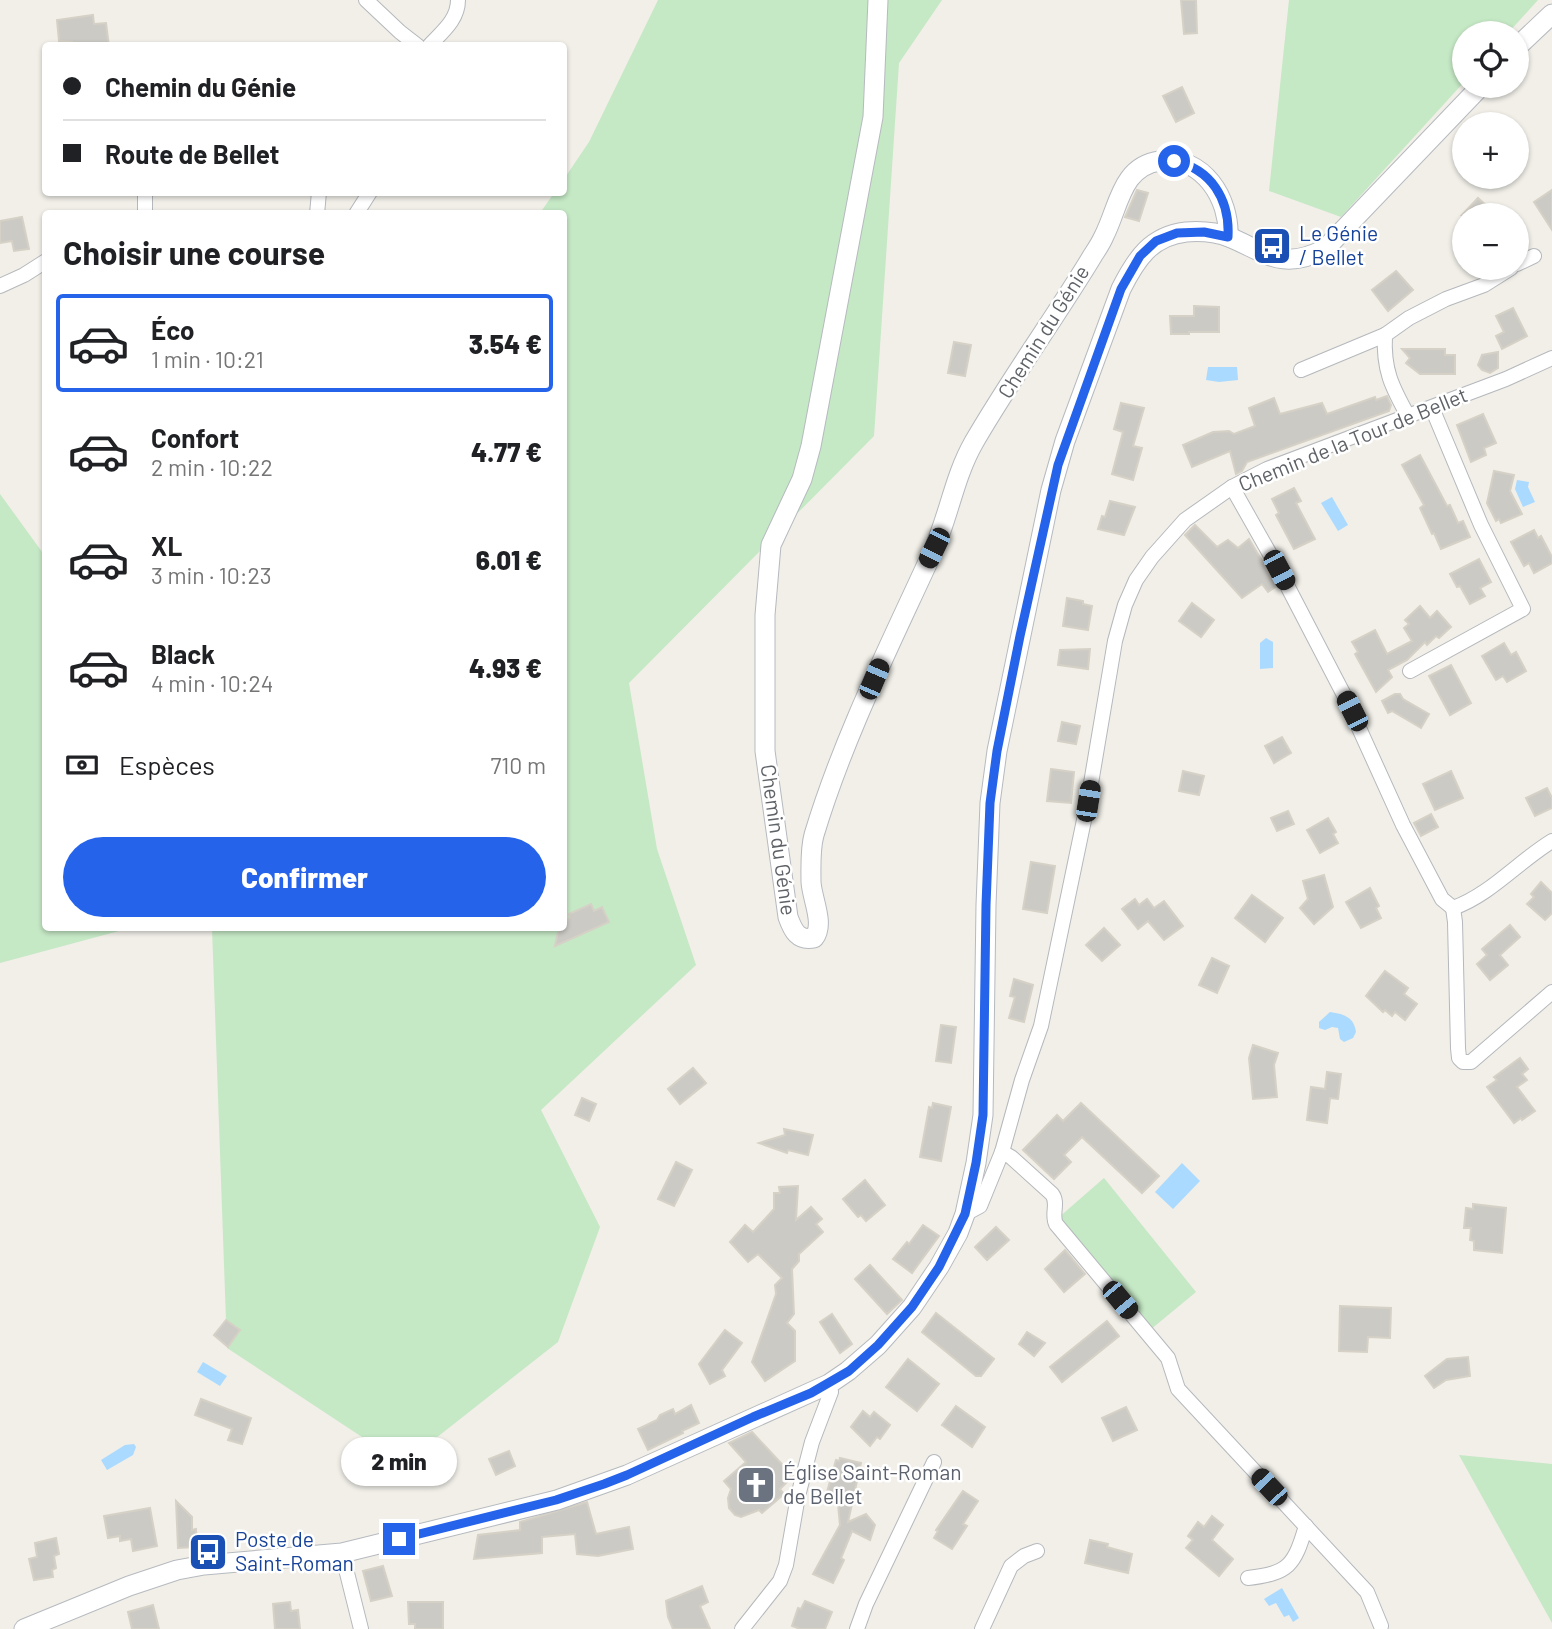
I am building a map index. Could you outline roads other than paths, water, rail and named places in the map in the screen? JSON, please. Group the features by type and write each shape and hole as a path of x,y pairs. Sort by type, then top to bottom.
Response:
{"main road":[{"name":"Chemin du Génie","path":"878,0 873,117 811,446 802,479 771,545 765,615 765,751 788,916 795,933 800,937 806,940 814,938 819,931 811,884 813,837 856,722 901,616 934,548 965,459 1104,236 1128,179 1143,165 1164,160 1195,167 1210,180 1222,201 1228,218 1228,237"},
{"path":"1529,36 1552,14"},
{"path":"24,1629 129,1586 193,1566 342,1553 556,1500 627,1475 830,1384 869,1353 912,1307 939,1267 965,1214 983,1115 990,803 999,738 1051,490 1065,441 1121,289 1140,256 1156,241 1177,233 1204,232 1228,237 1252,250 1287,260 1312,256 1325,249 1470,98"}],"street":[{"path":"366,0 413,42"},
{"path":"433,42 450,24 458,9 458,0"},
{"path":"1529,258 1534,256"},
{"path":"0,286 42,264"},
{"path":"1301,370 1385,335 1409,318 1492,280"},
{"path":"1385,335 1385,369 1408,416"},
{"name":"Chemin de la Tour de Bellet","path":"965,1214 980,1206 1002,1152 1022,1080 1041,1026 1088,801 1119,621 1136,580 1163,543 1199,508 1232,487 1267,469 1432,408 1552,358"},
{"path":"1410,671 1523,609 1481,525 1432,408"},
{"path":"1232,487 1344,695 1397,813 1442,899 1453,908 1459,1058 1463,1062 1471,1062 1552,992"},
{"path":"1453,908 1481,893 1552,841"},
{"path":"1002,1152 1054,1196 1056,1224 1168,1358 1178,1389 1367,1592 1381,1626"},
{"path":"742,1629 780,1581 789,1550 798,1496 812,1442 831,1392 830,1384"},
{"path":"857,1629 866,1604 933,1462"},
{"path":"1248,1578 1276,1574 1297,1555 1306,1526"},
{"path":"982,1629 1011,1566 1024,1556 1037,1551"},
{"path":"342,1553 361,1629"}],"water":[{"path":"1208,367 1237,367 1238,380 1206,380"},
{"path":"1517,480 1529,482 1528,487 1535,502 1523,507 1515,489"},
{"path":"1332,497 1348,525 1338,531 1321,503"},
{"path":"1266,638 1273,642 1273,668 1260,669 1260,643"},
{"path":"1330,1012 1344,1015 1351,1020 1356,1032 1353,1038 1344,1042 1340,1039 1338,1028 1319,1028 1319,1022"},
{"path":"1182,1163 1200,1181 1173,1209 1155,1192"},
{"path":"203,1362 227,1376 220,1386 197,1372"},
{"path":"134,1444 136,1447 133,1455 107,1470 101,1460 125,1445"},
{"path":"1282,1588 1299,1618 1293,1622 1289,1615 1284,1617 1276,1603 1269,1606 1264,1599"}],"place":[{"name":"Le Génie / Bellet","path":"1272,246"},
{"name":"Église Saint-Roman de Bellet","path":"756,1485"},
{"name":"Poste de Saint-Roman","path":"208,1552"}]}
